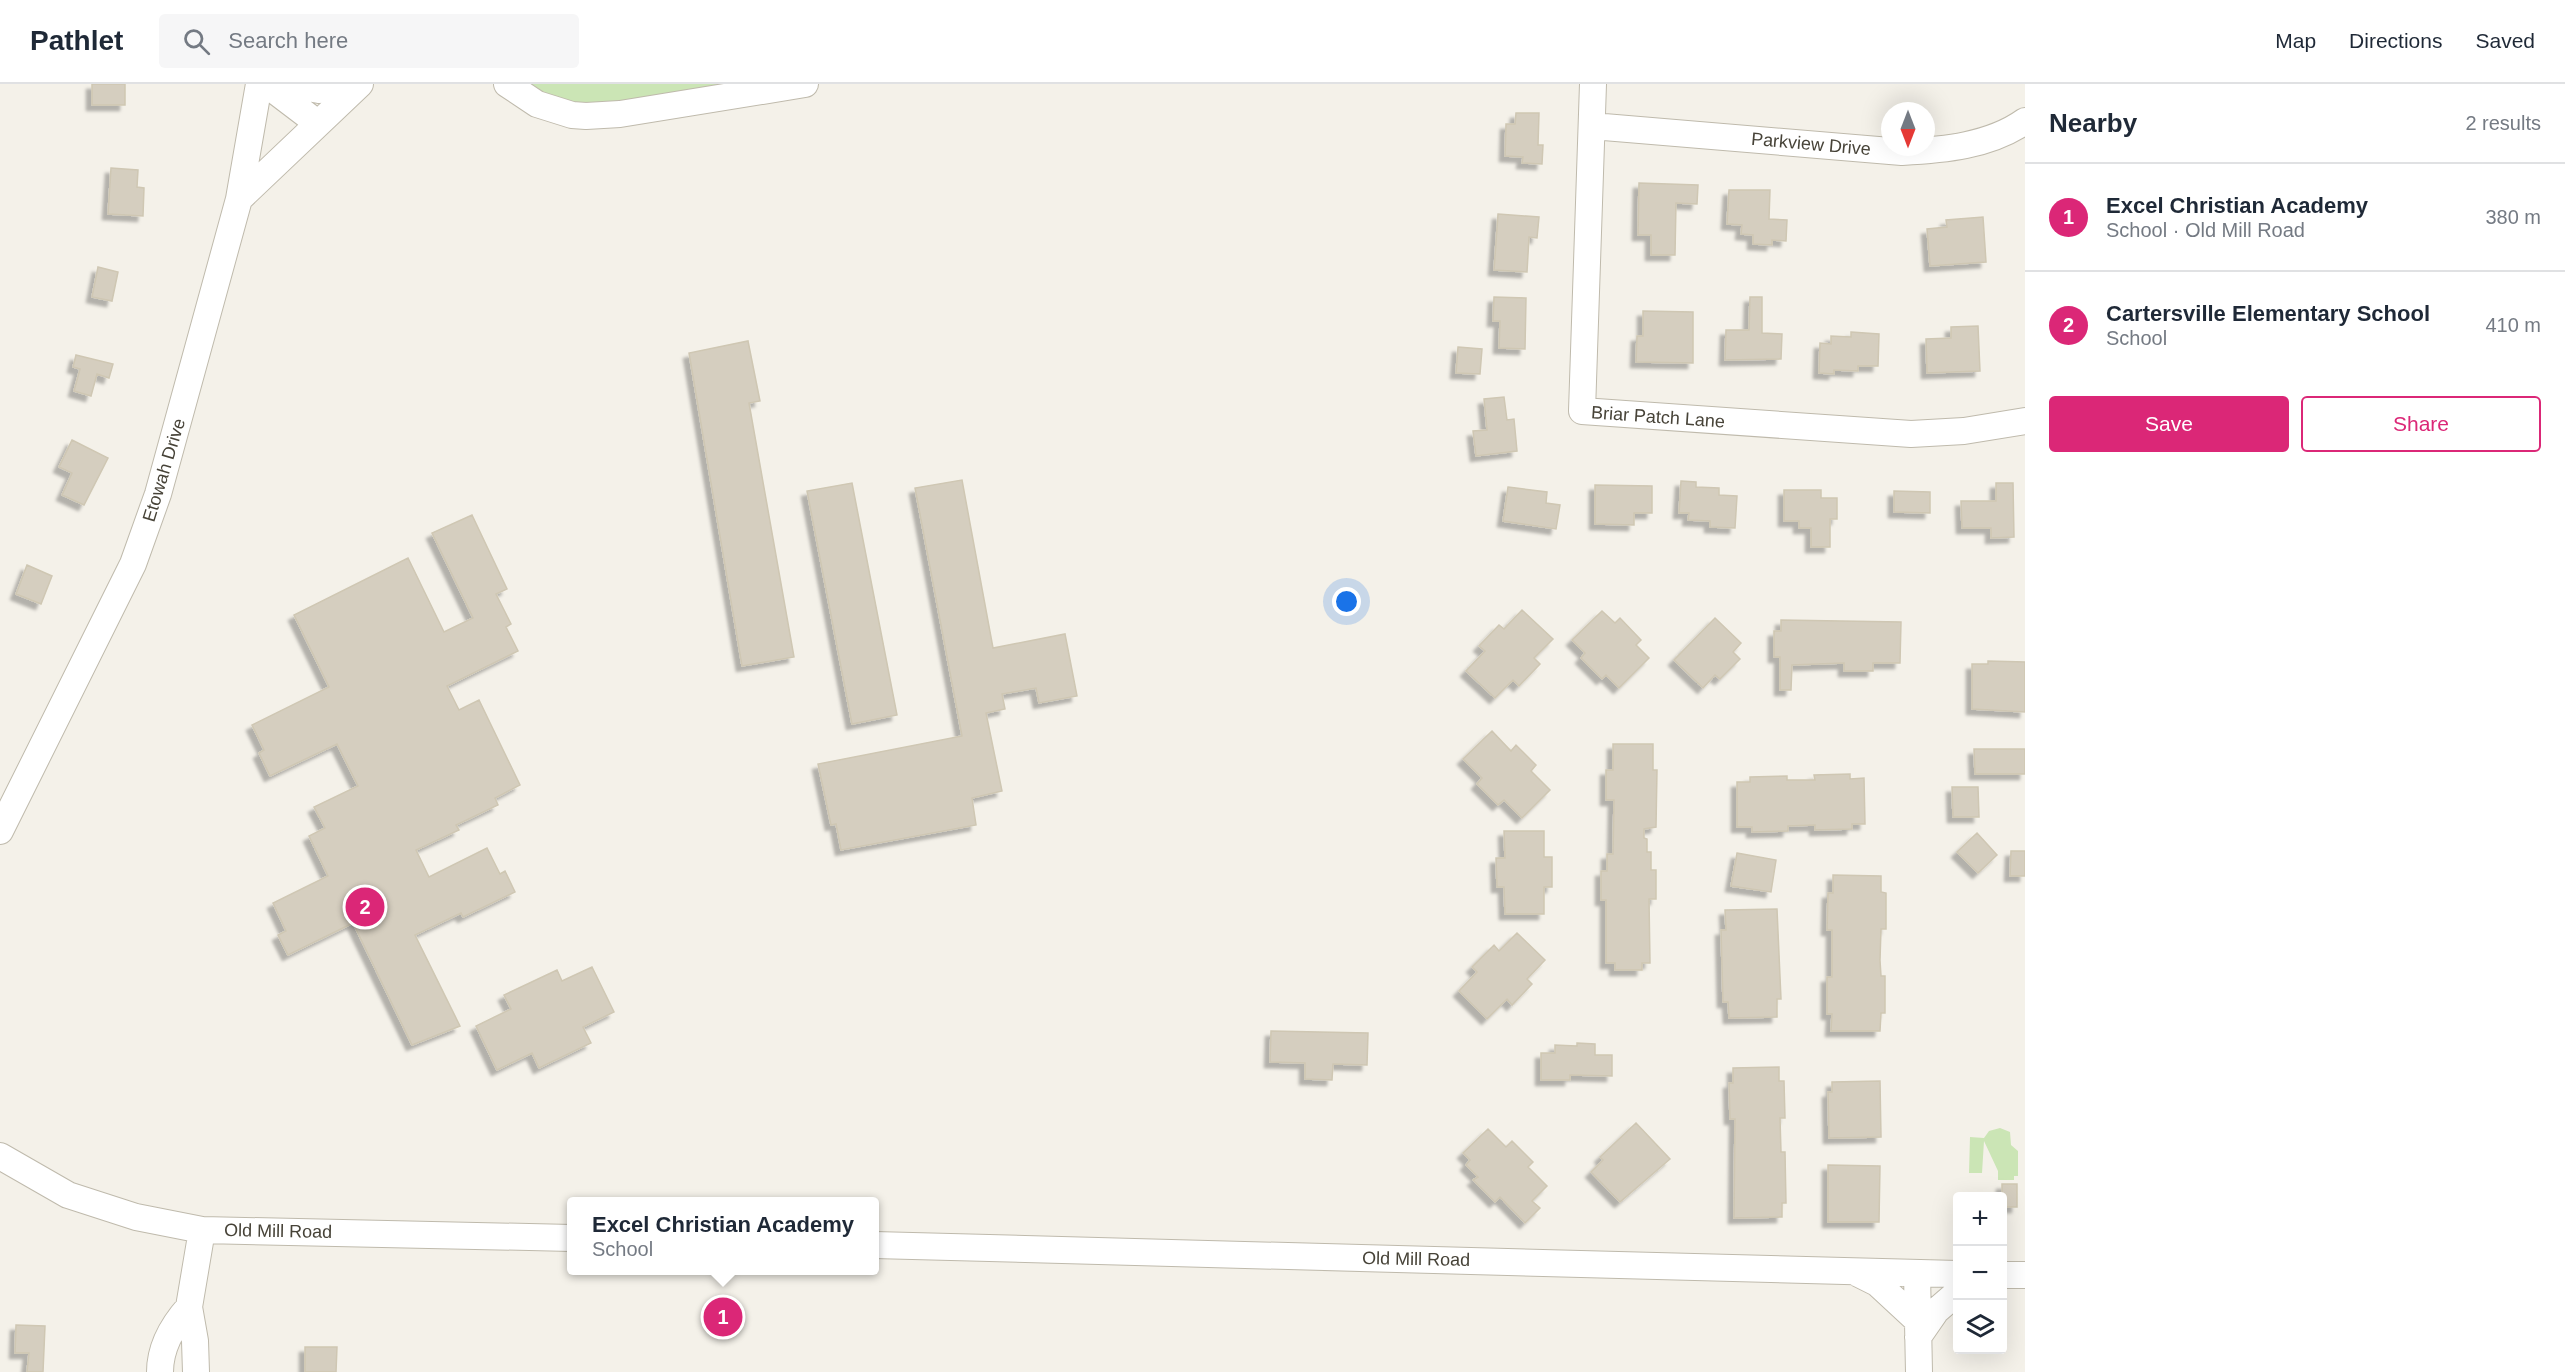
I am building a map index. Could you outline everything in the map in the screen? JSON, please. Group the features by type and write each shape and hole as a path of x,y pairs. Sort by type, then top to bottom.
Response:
{"street":[{"name":"Etowah Drive","path":"0,831 133,564 180,423 239,199 259,84"},
{"path":"266,84 316,122"},
{"path":"286,84 319,90 357,84"},
{"path":"239,199 357,84"},
{"path":"507,84 537,104 554,110 572,115 602,116 805,84"},
{"name":"Briar Patch Lane","path":"1593,84 1582,411 1911,434 1964,431 2025,421"},
{"name":"Parkview Drive","path":"1592,126 1902,152 1940,150 1977,143 2025,121"},
{"name":"Old Mill Road","path":"0,1156 68,1195 136,1216 202,1230 567,1238"},
{"path":"196,1372 195,1341 189,1307 202,1230"},
{"name":"Old Mill Road","path":"879,1245 1953,1274"},
{"path":"1854,1272 1877,1283 1918,1329"},
{"path":"1917,1273 1919,1372"},
{"path":"2007,1275 2025,1275"},
{"path":"1918,1329 1953,1296"},
{"path":"160,1372 164,1344 176,1322 189,1307"}],"green space":[{"path":"526,84 742,84 591,106 557,98"},
{"path":"2000,1128 2010,1132 2011,1145 2018,1151 2018,1176 2014,1176 2014,1180 1998,1180 1998,1171 1984,1141 1982,1173 1969,1173 1970,1137 1984,1138 1989,1131"}],"building":[{"path":"92,84 125,84 125,105 92,105"},
{"path":"1516,113 1539,113 1538,145 1543,145 1542,164 1522,163 1523,157 1505,156 1506,124 1515,124"},
{"path":"111,168 138,170 137,187 144,188 143,216 108,214"},
{"path":"1639,183 1698,185 1697,204 1676,203 1675,255 1651,255 1651,235 1638,235"},
{"path":"1729,190 1770,190 1769,219 1787,220 1786,241 1772,240 1772,245 1753,244 1753,235 1741,234 1742,225 1727,224"},
{"path":"1498,214 1539,217 1537,238 1529,237 1527,272 1494,270"},
{"path":"1983,217 1986,262 1930,266 1927,229 1947,227 1946,220"},
{"path":"98,267 118,272 112,301 92,297"},
{"path":"1494,297 1526,298 1525,349 1499,348 1500,321 1493,321"},
{"path":"1750,297 1762,297 1762,333 1782,334 1781,359 1725,360 1726,330 1749,330"},
{"path":"1643,311 1693,312 1693,363 1636,362 1637,336 1643,336"},
{"path":"1978,326 1980,371 1927,373 1926,339 1951,338 1951,327"},
{"path":"1851,332 1879,334 1878,366 1858,366 1858,371 1834,370 1834,374 1819,373 1820,343 1831,344 1831,336 1851,337"},
{"path":"748,341 760,401 749,403 794,657 742,666 689,353"},
{"path":"1458,347 1482,349 1480,374 1456,373"},
{"path":"76,355 113,364 109,378 97,374 91,396 74,391 80,369 73,367"},
{"path":"1504,397 1507,420 1514,419 1517,451 1476,456 1473,431 1487,430 1484,399"},
{"path":"72,440 108,458 84,505 62,495 72,473 59,467"},
{"path":"962,480 993,648 1065,634 1077,696 1039,703 1036,688 1002,694 1005,709 986,713 1002,791 972,798 976,825 841,850 836,824 831,825 818,764 962,736 915,488"},
{"path":"1681,481 1696,482 1696,487 1719,488 1719,495 1737,496 1735,528 1710,527 1710,521 1688,520 1689,513 1679,513"},
{"path":"852,483 897,715 852,724 807,491"},
{"path":"1996,483 2013,483 2014,537 1991,538 1991,528 1962,528 1961,501 1996,501"},
{"path":"1595,485 1652,486 1652,513 1634,513 1634,525 1595,524"},
{"path":"1508,487 1547,492 1546,503 1560,505 1556,529 1503,521"},
{"path":"1784,490 1821,490 1821,498 1837,498 1837,519 1830,519 1830,547 1811,547 1811,528 1799,528 1799,521 1784,521"},
{"path":"1894,491 1930,492 1930,513 1894,512"},
{"path":"472,515 507,589 496,594 511,624 506,627 518,651 447,686 459,710 479,700 520,785 495,798 498,805 456,825 459,830 416,850 429,877 487,848 500,874 505,871 515,892 463,917 461,913 415,935 460,1026 412,1045 353,923 288,955 278,935 286,931 273,903 328,876 309,836 325,828 314,807 358,786 337,744 270,776 259,753 264,750 252,725 329,687 294,615 408,558 444,632 473,618 432,533"},
{"path":"27,565 52,576 41,604 16,594"},
{"path":"1522,610 1553,639 1534,658 1540,664 1519,686 1513,680 1495,698 1466,671 1485,651 1479,646 1499,625 1504,629"},
{"path":"1602,611 1615,623 1620,618 1641,640 1636,645 1649,658 1619,688 1606,675 1602,679 1581,658 1585,653 1572,640"},
{"path":"1715,618 1741,643 1733,652 1740,659 1720,679 1715,675 1703,688 1674,660"},
{"path":"1781,620 1901,622 1900,663 1873,663 1873,671 1844,671 1844,663 1792,665 1791,690 1780,690 1780,657 1774,657 1774,631 1781,631"},
{"path":"1988,661 2025,662 2025,712 1972,709 1972,664 1988,664"},
{"path":"1492,731 1511,751 1516,745 1536,765 1531,771 1550,790 1522,818 1504,800 1498,805 1477,784 1482,778 1463,759"},
{"path":"1613,744 1653,744 1653,770 1657,770 1656,827 1644,829 1647,852 1651,852 1651,870 1656,870 1656,899 1649,899 1650,963 1642,963 1642,970 1615,970 1615,963 1606,963 1606,900 1601,900 1601,871 1607,871 1607,854 1613,854 1614,800 1606,800 1606,770 1613,770"},
{"path":"1974,749 2025,749 2025,774 1975,774"},
{"path":"1850,774 1850,779 1864,778 1865,824 1852,824 1852,829 1815,830 1815,825 1788,826 1788,831 1752,832 1752,827 1737,827 1737,782 1750,782 1750,777 1787,776 1787,780 1815,780 1814,775"},
{"path":"1952,787 1978,787 1979,817 1953,817"},
{"path":"1504,831 1544,831 1544,857 1552,857 1552,887 1544,887 1544,914 1505,914 1504,887 1497,887 1496,858 1505,858"},
{"path":"1977,833 1997,855 1978,873 1957,852"},
{"path":"2011,851 2025,851 2025,876 2010,876"},
{"path":"1737,853 1776,860 1771,892 1731,886"},
{"path":"1833,875 1881,876 1881,892 1886,893 1886,929 1881,929 1880,960 1881,976 1885,976 1885,1013 1881,1013 1880,1031 1831,1031 1832,1014 1827,1014 1827,977 1832,977 1832,930 1827,930 1828,893 1833,893"},
{"path":"1777,909 1781,999 1777,999 1777,1017 1729,1018 1728,1002 1723,1002 1721,930 1726,930 1725,910"},
{"path":"1517,933 1545,960 1527,979 1532,984 1512,1005 1507,999 1487,1019 1459,991 1477,972 1472,967 1494,945 1499,951"},
{"path":"592,967 614,1012 583,1027 591,1043 539,1068 532,1053 497,1070 476,1026 511,1009 504,995 557,970 562,981"},
{"path":"1271,1031 1368,1033 1367,1065 1333,1064 1332,1080 1305,1079 1305,1063 1270,1062"},
{"path":"1577,1043 1595,1044 1595,1055 1612,1055 1612,1076 1570,1075 1570,1080 1541,1080 1541,1053 1555,1053 1555,1045 1577,1046"},
{"path":"1779,1067 1779,1081 1784,1081 1785,1118 1780,1118 1781,1152 1785,1152 1786,1203 1782,1203 1782,1217 1734,1218 1735,1119 1730,1119 1729,1083 1733,1083 1733,1068"},
{"path":"1880,1081 1881,1137 1829,1138 1828,1092 1832,1092 1832,1082"},
{"path":"1636,1123 1670,1159 1620,1202 1591,1172 1603,1160 1600,1157"},
{"path":"1488,1129 1506,1147 1512,1141 1533,1162 1528,1167 1547,1186 1532,1201 1540,1208 1525,1223 1500,1197 1495,1202 1473,1180 1478,1177 1466,1165 1470,1160 1463,1153"},
{"path":"1828,1165 1880,1166 1879,1222 1828,1222"},
{"path":"2002,1184 2017,1184 2017,1207 2007,1207 2007,1192 2002,1192"},
{"path":"16,1325 45,1326 43,1372 27,1372 29,1353 15,1353"},
{"path":"305,1347 337,1347 336,1372 305,1372"}],"place":[{"name":"Cartersville Elementary School","path":"365,907"},
{"name":"Excel Christian Academy","path":"723,1317"}]}
